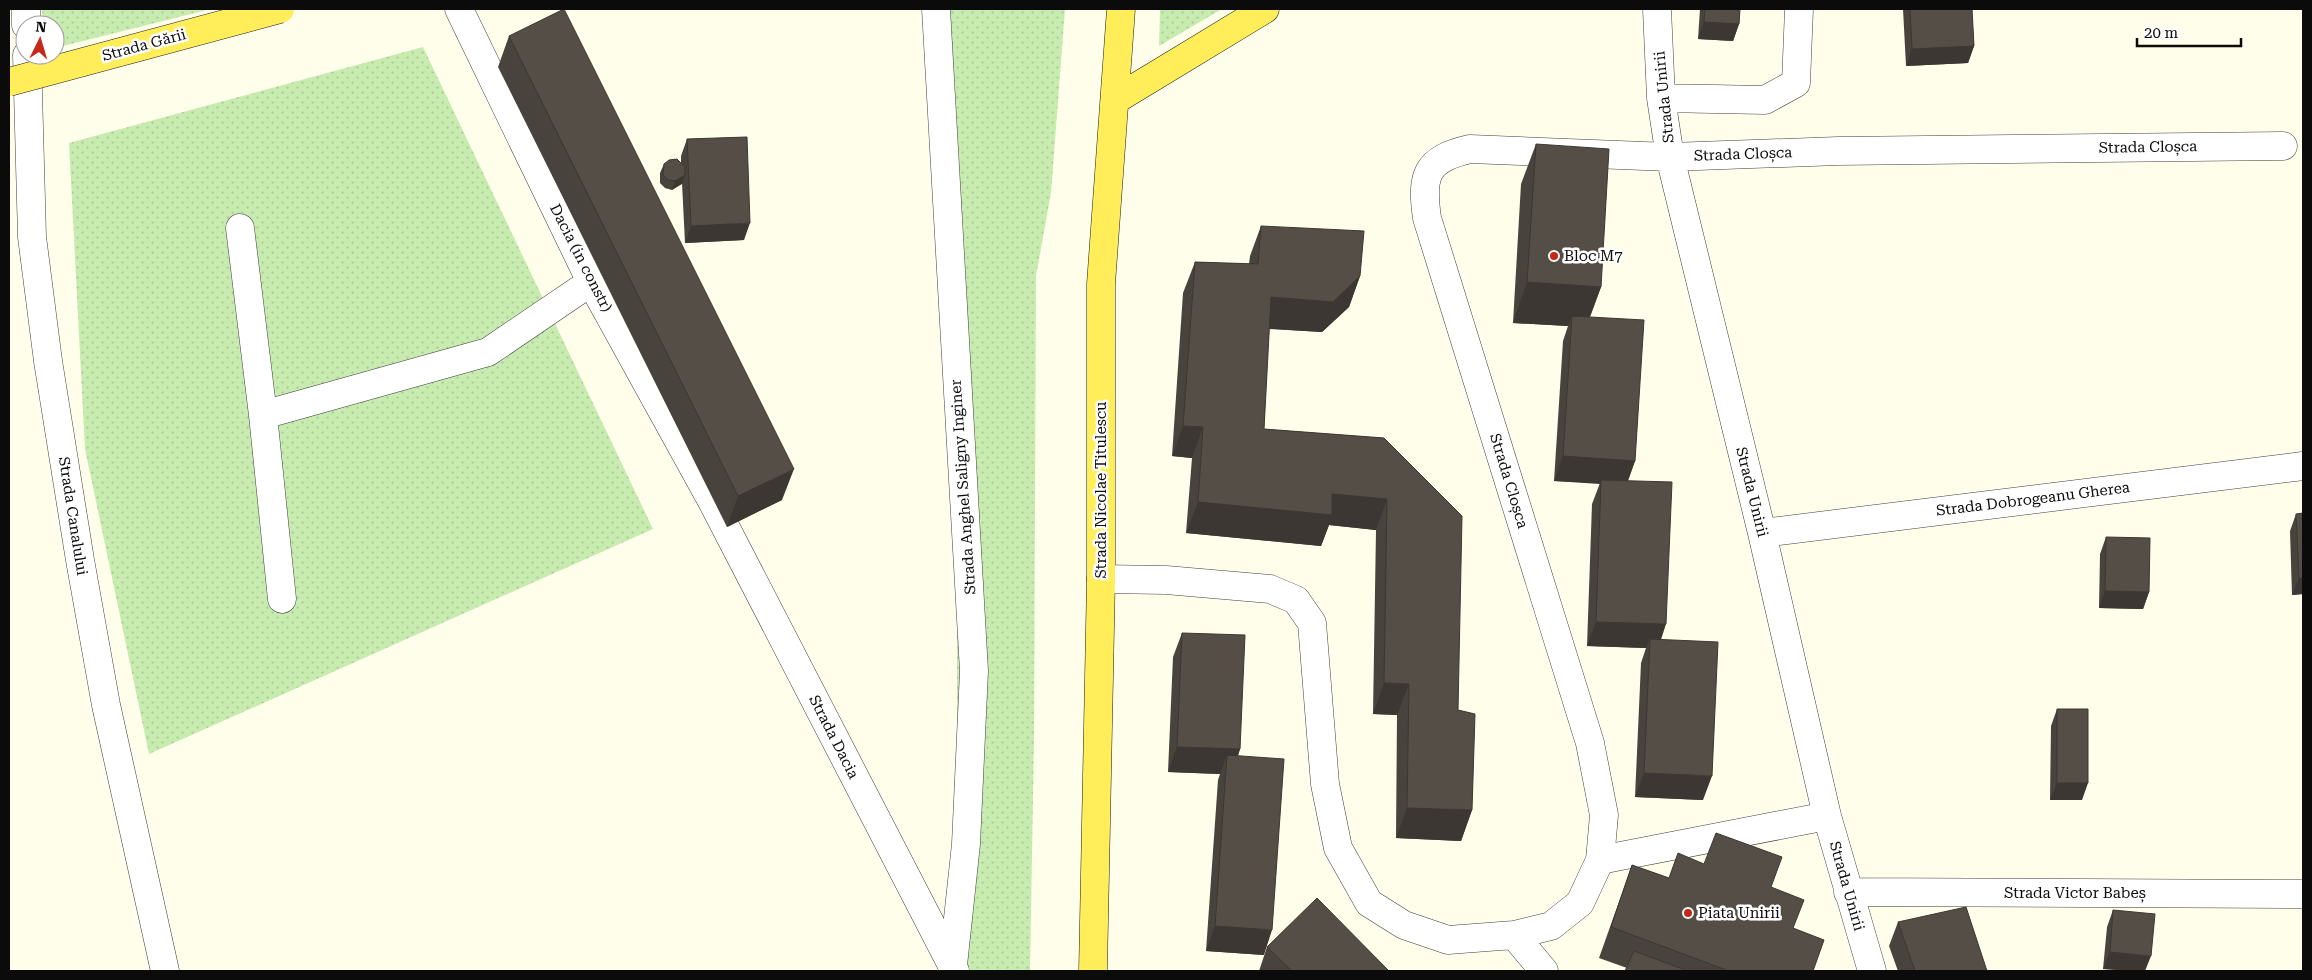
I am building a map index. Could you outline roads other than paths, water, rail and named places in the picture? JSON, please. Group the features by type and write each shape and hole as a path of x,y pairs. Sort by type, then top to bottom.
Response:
{"main road":[{"name":"Strada Gării","path":"9,82 280,9"},
{"name":"Strada Nicolae Titulescu","path":"1093,971 1101,579 1101,284 1116,100 1121,9"},
{"path":"1116,100 1265,9"}],"street":[{"name":"Dacia (in constr)","path":"460,9 591,282 713,503"},
{"name":"Strada Anghel Saligny Inginer","path":"936,9 974,671 966,844 954,968"},
{"name":"Strada Unirii","path":"1657,9 1661,98 1670,156 1762,533 1827,816 1872,971"},
{"path":"1661,98 1765,100 1796,83 1799,9"},
{"name":"Strada Canalului","path":"27,65 32,237 48,362 106,705 165,971"},
{"name":"Strada Cloșca","path":"1101,579 1166,580 1270,589 1296,600 1312,623 1325,784 1338,848 1369,903 1404,925 1448,940 1514,934 1551,926 1580,904 1600,860 1604,814 1590,743 1427,218 1424,193 1429,169 1448,154 1470,149 1670,156 1838,151 2283,146"},
{"path":"240,228 263,415 282,599"},
{"path":"263,415 488,352 591,282"},
{"name":"Strada Dobrogeanu Gherea","path":"1762,533 2303,466"},
{"name":"Strada Dacia","path":"713,503 954,968"},
{"path":"1600,860 1827,816"},
{"name":"Strada Victor Babeș","path":"1848,892 2303,894"},
{"path":"1514,934 1544,971"}],"place":[{"name":"Bloc M7","path":"1554,256"},
{"name":"Piata Unirii","path":"1688,913"}]}
